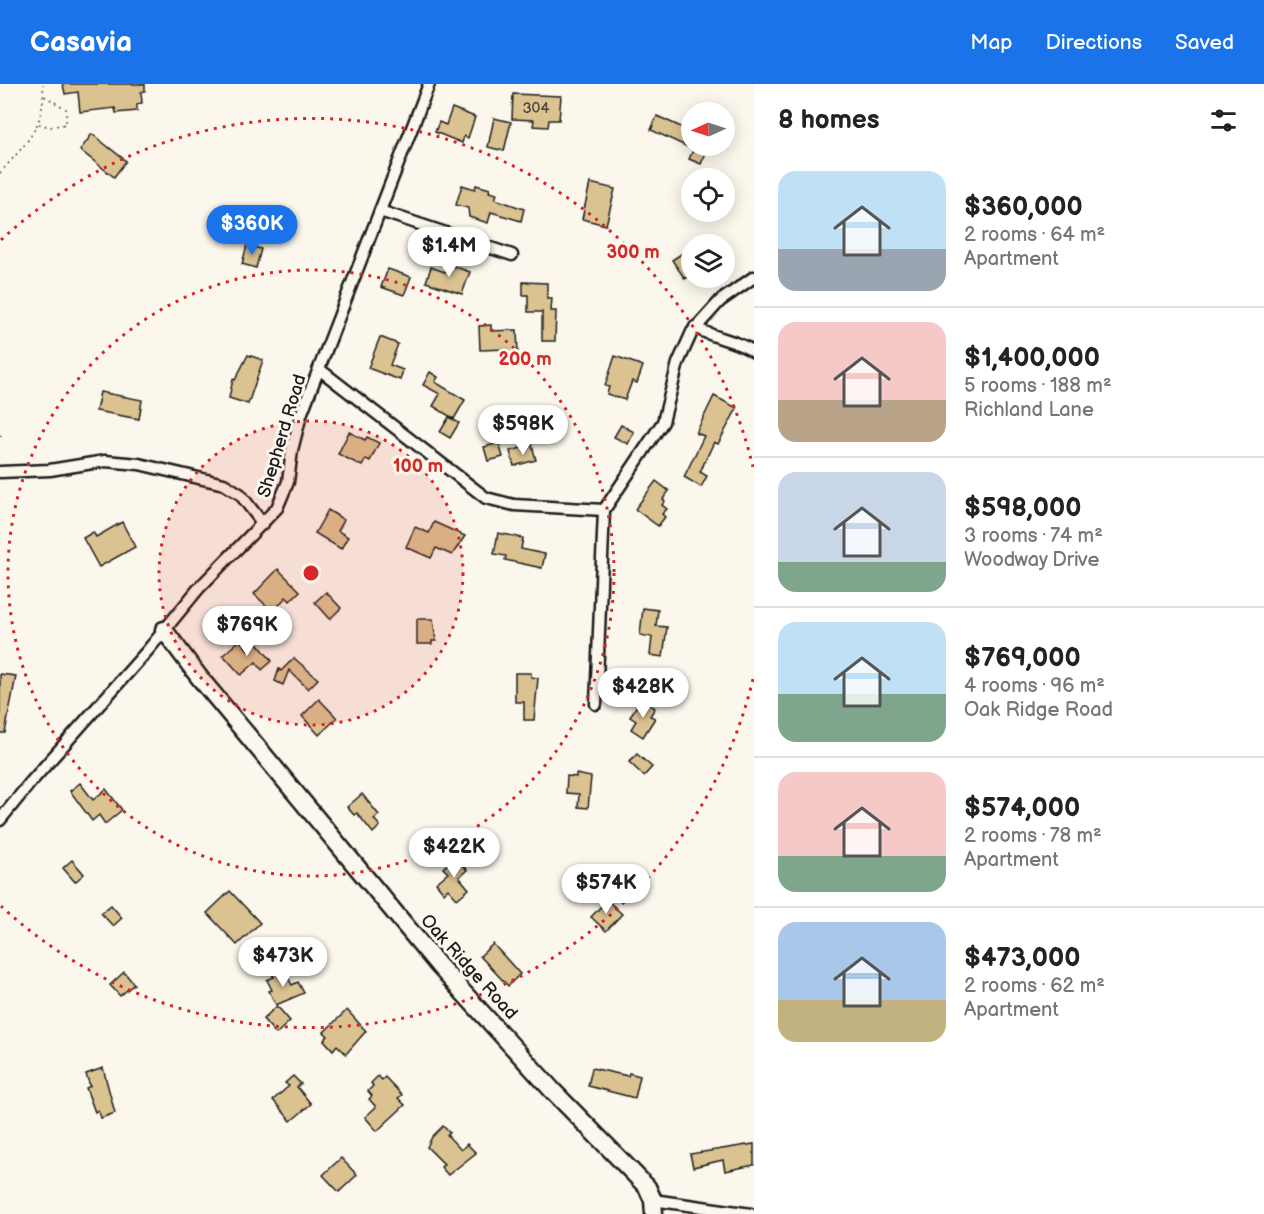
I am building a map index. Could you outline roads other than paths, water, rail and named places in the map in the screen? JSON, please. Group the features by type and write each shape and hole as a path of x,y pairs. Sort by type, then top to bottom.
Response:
{"street":[{"name":"Shepherd Road","path":"0,820 199,588 263,524 284,496 296,433 429,84"},
{"path":"380,211 512,255"},
{"path":"596,704 604,510 609,497 654,438 663,422 669,406 678,363 695,327 720,301 754,277"},
{"path":"695,327 712,336 743,344 754,352"},
{"path":"319,369 486,498 514,505 604,510"},
{"path":"0,472 50,470 105,461 139,464 224,484 240,494 263,524"},
{"name":"Oak Ridge Road","path":"164,630 205,684 439,966 553,1091 647,1187 653,1207"},
{"path":"653,1207 751,1214"}]}
